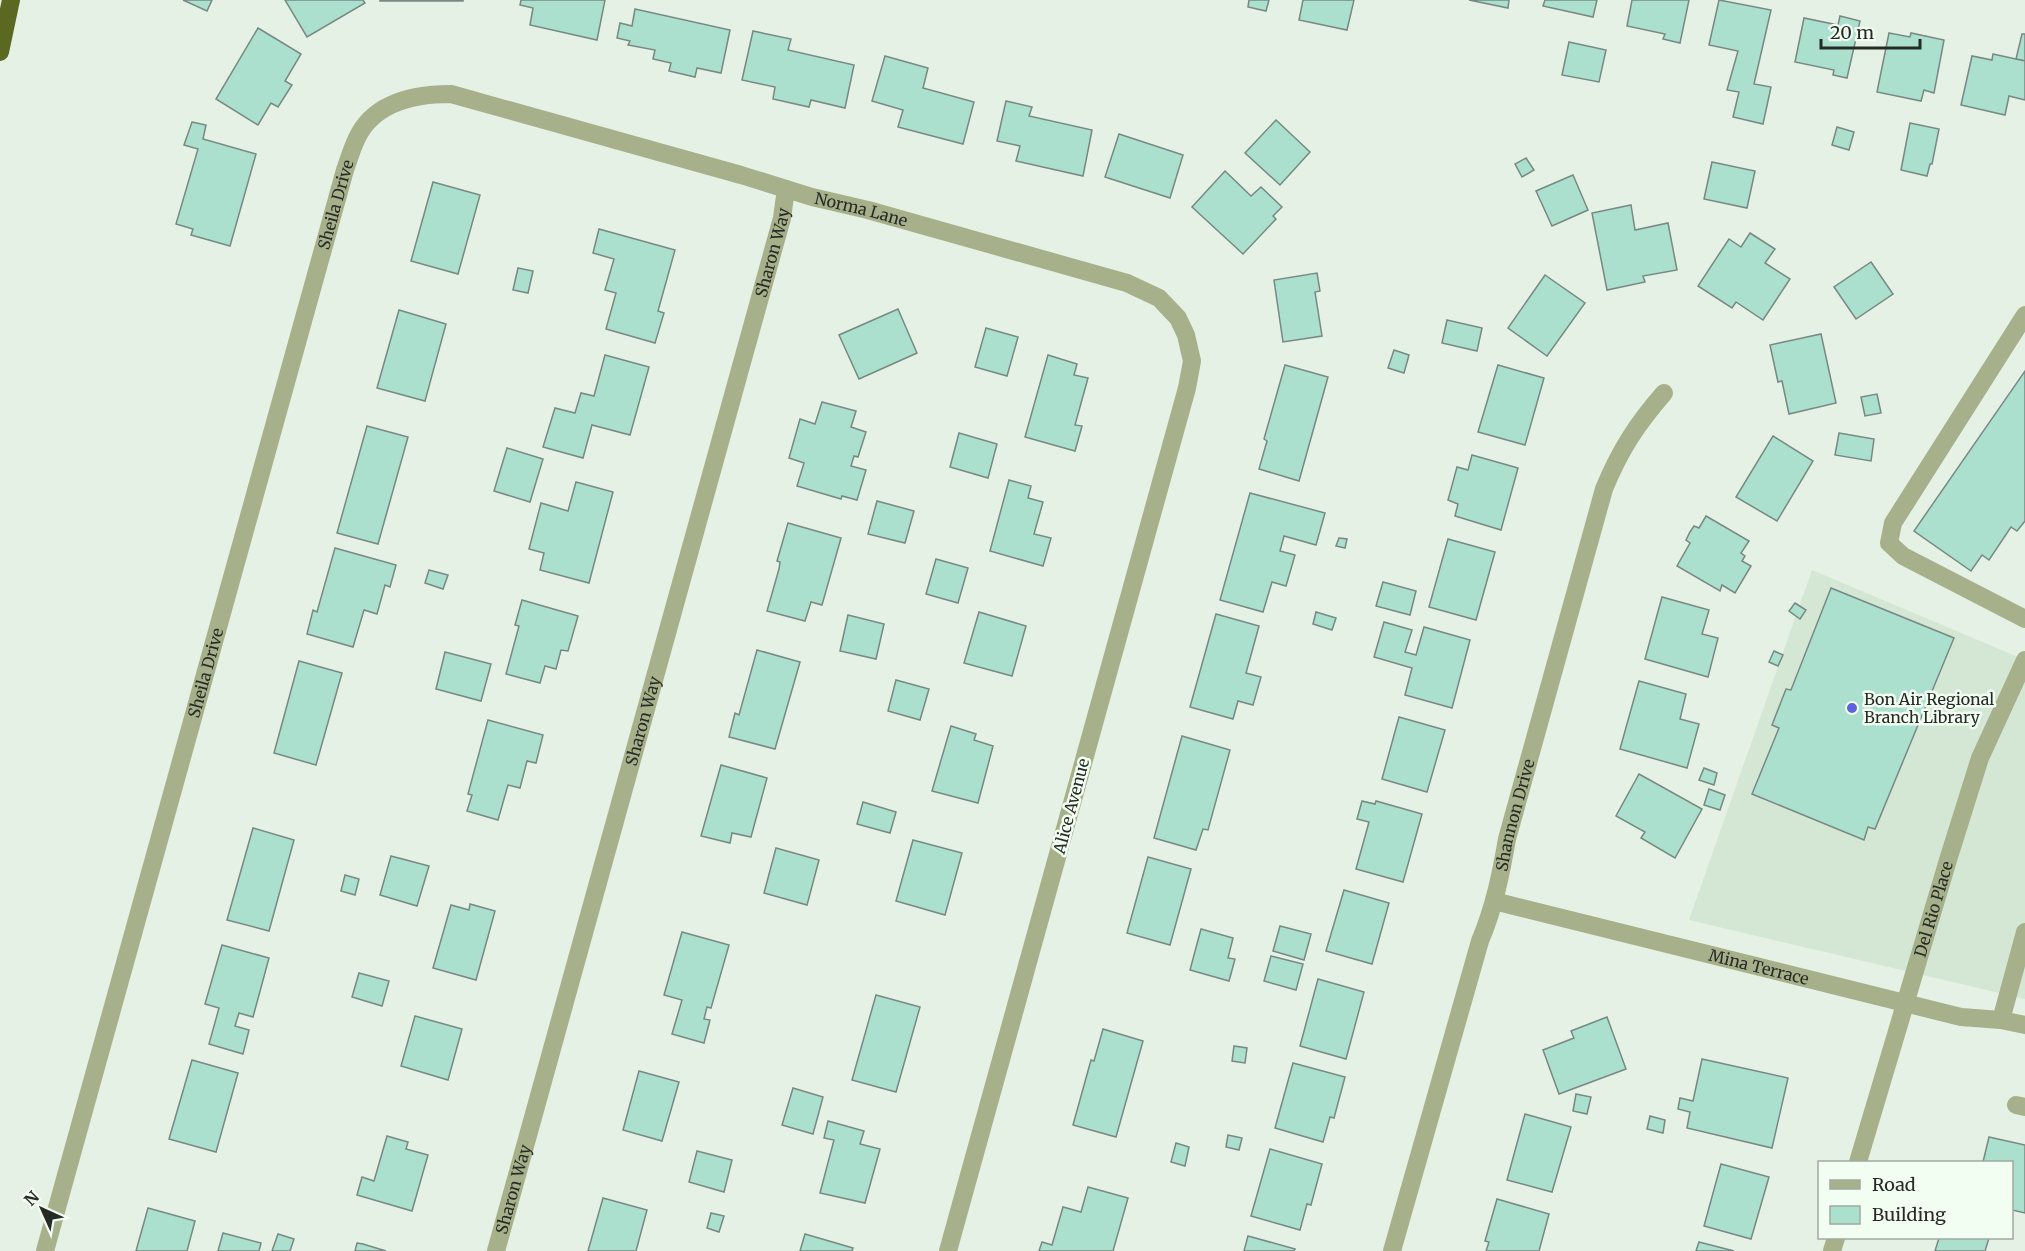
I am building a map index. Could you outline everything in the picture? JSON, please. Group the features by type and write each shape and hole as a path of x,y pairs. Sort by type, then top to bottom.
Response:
{"highway":[{"path":"0,52 11,0"}],"street":[{"name":"Norma Lane","path":"387,107 402,99 451,94 1126,283 1159,298 1178,318 1186,335 1192,361"},
{"name":"Sheila Drive","path":"45,1251 345,170 357,138 369,120 387,107"},
{"name":"Sharon Way","path":"496,1251 782,218 786,189"},
{"path":"2025,315 1893,523 1889,543 1903,556 2025,619"},
{"name":"Alice Avenue","path":"948,1251 1187,388 1192,361"},
{"name":"Shannon Drive","path":"1392,1251 1479,941 1491,915 1502,874 1507,839 1604,489 1616,459 1625,444 1664,393"},
{"name":"Del Rio Place","path":"1858,1161 1980,758 2025,660"},
{"name":"Mina Terrace","path":"1494,901 1961,1017 2001,1020 2025,1026"},
{"path":"2001,1020 2025,933"}],"shaded area":[{"path":"1812,570 2025,660 2025,999 1689,920"}],"building":[{"path":"183,0 212,0 207,11"},
{"path":"285,0 363,0 365,3 307,37"},
{"path":"463,0 463,1 380,1"},
{"path":"521,0 605,0 597,40 530,25 533,8 520,5"},
{"path":"1249,0 1269,0 1266,11 1248,7"},
{"path":"1303,0 1354,0 1347,30 1299,20"},
{"path":"1469,0 1509,0 1508,8"},
{"path":"1545,0 1597,0 1593,17 1543,6"},
{"path":"1632,0 1689,0 1680,43 1663,39 1665,34 1627,26"},
{"path":"1719,0 1771,10 1754,84 1771,87 1763,124 1733,117 1739,92 1727,90 1738,51 1709,45"},
{"path":"635,9 730,30 721,73 697,68 695,77 669,71 671,63 653,59 655,50 628,45 630,41 617,38 620,23 632,26"},
{"path":"1840,16 1860,21 1847,78 1833,75 1834,70 1795,62 1804,18 1838,25"},
{"path":"258,28 301,54 285,81 292,85 278,107 271,103 258,125 216,99"},
{"path":"753,31 791,39 788,50 854,65 845,108 811,100 809,107 773,99 775,87 742,80"},
{"path":"1889,33 1910,37 1911,33 1944,40 1934,93 1924,90 1921,101 1877,92"},
{"path":"2022,34 2025,34 2025,61 2016,59"},
{"path":"1569,42 1606,50 1599,82 1562,75"},
{"path":"1993,54 2025,61 2025,100 2009,96 2005,115 1961,105 1972,56 1992,60"},
{"path":"885,56 928,68 923,88 974,102 963,144 898,127 903,110 872,101"},
{"path":"1006,101 1032,107 1029,116 1092,130 1083,176 1016,161 1020,146 997,141"},
{"path":"1276,120 1310,152 1280,185 1245,153"},
{"path":"192,122 206,125 203,139 256,154 230,246 191,235 193,229 176,224 198,149 184,145"},
{"path":"1910,123 1939,129 1932,164 1930,164 1927,176 1901,170"},
{"path":"1837,127 1854,132 1849,150 1832,145"},
{"path":"1119,134 1183,155 1170,198 1105,177"},
{"path":"1526,158 1534,170 1522,177 1515,164"},
{"path":"1712,162 1755,171 1747,208 1704,199"},
{"path":"1225,171 1251,196 1261,187 1282,207 1273,216 1276,219 1243,254 1192,207"},
{"path":"1573,175 1588,210 1552,226 1536,191"},
{"path":"433,182 480,195 458,274 411,261"},
{"path":"1631,205 1635,230 1668,223 1677,270 1643,276 1645,282 1607,290 1592,213"},
{"path":"599,229 675,250 658,311 664,313 655,343 606,329 616,293 605,290 614,259 593,253"},
{"path":"1750,233 1775,249 1765,263 1790,279 1763,320 1736,302 1732,308 1698,286 1729,239 1741,247"},
{"path":"1871,262 1893,294 1856,319 1834,287"},
{"path":"518,268 533,271 528,293 513,290"},
{"path":"1317,273 1320,291 1315,292 1322,336 1283,342 1274,280"},
{"path":"1545,275 1585,303 1547,356 1508,328"},
{"path":"898,309 917,353 859,379 839,335"},
{"path":"399,310 446,324 425,401 377,388"},
{"path":"1447,320 1482,328 1477,351 1442,343"},
{"path":"986,328 1018,337 1007,376 975,367"},
{"path":"1821,334 1836,403 1789,414 1782,381 1778,382 1770,345"},
{"path":"1394,350 1409,355 1404,373 1388,368"},
{"path":"605,355 649,367 630,435 592,425 583,458 543,447 555,408 575,413 581,393 594,396"},
{"path":"1048,355 1077,364 1074,375 1088,378 1075,425 1082,426 1075,451 1025,437"},
{"path":"1285,365 1328,377 1299,481 1259,469 1267,441 1264,439"},
{"path":"1498,365 1544,378 1525,445 1478,432"},
{"path":"2025,371 2025,521 2017,531 2011,527 1989,560 1982,555 1971,571 1914,531"},
{"path":"1877,394 1881,413 1865,416 1861,397"},
{"path":"822,402 856,411 851,427 866,432 858,457 854,456 851,466 866,470 857,500 842,496 841,499 797,486 804,463 789,458 800,419 815,424"},
{"path":"367,426 408,437 378,544 337,533"},
{"path":"959,433 997,444 988,478 950,467"},
{"path":"1839,433 1874,439 1871,461 1835,455"},
{"path":"1773,436 1813,461 1777,521 1736,497"},
{"path":"507,448 543,459 530,502 494,491"},
{"path":"1472,455 1518,468 1501,530 1455,516 1458,504 1448,500 1457,467 1468,470"},
{"path":"1009,480 1031,486 1028,498 1043,502 1034,534 1051,538 1043,566 990,551"},
{"path":"576,482 613,492 589,583 540,570 544,553 529,549 541,503 568,511"},
{"path":"1250,493 1325,513 1316,545 1284,536 1280,551 1295,555 1286,586 1272,582 1263,612 1220,600"},
{"path":"877,501 914,511 905,543 868,534"},
{"path":"1706,516 1749,541 1741,553 1745,556 1742,561 1751,566 1735,593 1722,585 1720,591 1677,566 1690,543 1686,540 1690,532 1694,526 1699,528"},
{"path":"788,523 841,538 822,605 811,602 805,621 767,611 779,569 780,562 777,561"},
{"path":"1339,538 1347,539 1345,548 1336,546"},
{"path":"1448,539 1495,552 1476,620 1429,607"},
{"path":"335,548 396,565 390,587 385,585 377,614 364,610 353,647 307,634 313,610 317,612"},
{"path":"936,559 968,568 958,603 926,594"},
{"path":"429,570 448,575 443,589 425,583"},
{"path":"1383,582 1416,591 1410,615 1376,606"},
{"name":"Bon Air Regional Branch Library","path":"1831,588 1954,638 1875,829 1868,827 1864,840 1752,794 1779,728 1772,725 1786,689 1791,690"},
{"path":"1662,597 1709,610 1702,634 1718,638 1708,677 1645,659"},
{"path":"522,600 578,616 568,651 561,650 556,669 545,666 540,683 506,674 519,626 515,625"},
{"path":"1795,603 1806,610 1800,619 1789,611"},
{"path":"979,612 1026,626 1012,676 964,663"},
{"path":"1316,612 1336,618 1332,630 1313,624"},
{"path":"1216,614 1259,626 1246,673 1261,677 1253,705 1238,701 1233,719 1190,707"},
{"path":"848,615 884,624 876,659 840,651"},
{"path":"1384,622 1412,630 1405,652 1416,655 1424,627 1470,640 1452,708 1405,695 1412,668 1374,657"},
{"path":"757,650 800,662 775,749 729,737 735,713 739,715"},
{"path":"1774,651 1783,655 1778,666 1769,662"},
{"path":"445,652 491,664 481,701 436,689"},
{"path":"299,661 342,673 316,765 274,753"},
{"path":"896,680 929,689 920,720 888,711"},
{"path":"1639,681 1686,694 1680,719 1699,724 1687,768 1620,749"},
{"path":"1399,717 1445,730 1427,792 1382,779"},
{"path":"488,720 543,735 536,763 527,761 520,788 508,785 498,820 467,811 472,795 468,794"},
{"path":"951,726 976,734 974,740 993,746 978,803 932,791"},
{"path":"1182,736 1230,750 1208,830 1203,829 1196,850 1154,838"},
{"path":"721,765 767,778 751,837 732,833 730,843 701,836"},
{"path":"1704,768 1717,773 1714,785 1699,780"},
{"path":"1639,774 1702,809 1675,858 1641,838 1645,832 1616,816"},
{"path":"1709,789 1725,795 1720,810 1704,805"},
{"path":"1362,801 1375,804 1376,801 1422,814 1403,882 1356,869 1369,822 1357,819"},
{"path":"863,802 896,812 890,833 857,824"},
{"path":"253,828 294,840 269,931 227,920"},
{"path":"913,840 962,853 945,915 896,901"},
{"path":"776,848 819,860 807,905 764,893"},
{"path":"391,856 429,866 417,906 380,895"},
{"path":"1148,857 1191,869 1170,945 1127,933"},
{"path":"345,875 359,879 355,895 341,891"},
{"path":"1344,890 1389,903 1372,964 1326,951"},
{"path":"470,904 495,911 476,980 433,968 451,905 469,910"},
{"path":"1280,926 1311,934 1304,960 1273,951"},
{"path":"1201,929 1233,938 1228,958 1235,959 1229,981 1190,970"},
{"path":"682,932 729,945 711,1008 707,1007 704,1019 710,1020 704,1043 672,1034 682,1000 664,995"},
{"path":"222,945 269,958 253,1017 239,1013 235,1026 249,1030 243,1054 209,1044 219,1008 205,1004"},
{"path":"1271,956 1303,964 1296,990 1264,981"},
{"path":"359,973 389,981 382,1006 352,997"},
{"path":"1318,979 1364,992 1346,1059 1300,1046"},
{"path":"876,995 920,1007 896,1092 852,1080"},
{"path":"415,1016 462,1029 448,1080 401,1066"},
{"path":"1607,1017 1626,1069 1559,1094 1543,1050 1574,1038 1571,1031"},
{"path":"1103,1029 1143,1041 1116,1137 1073,1125 1091,1060 1094,1061"},
{"path":"1234,1046 1247,1048 1245,1063 1232,1061"},
{"path":"1702,1059 1788,1078 1772,1148 1687,1128 1690,1112 1678,1109 1680,1098 1693,1101"},
{"path":"192,1060 238,1073 216,1152 169,1139"},
{"path":"1293,1063 1345,1077 1334,1118 1330,1117 1323,1142 1275,1128"},
{"path":"639,1071 679,1082 662,1141 623,1130"},
{"path":"793,1088 823,1097 813,1134 782,1125"},
{"path":"1576,1094 1591,1097 1587,1114 1573,1111"},
{"path":"1525,1114 1571,1127 1552,1192 1507,1180"},
{"path":"1650,1116 1665,1120 1663,1133 1647,1129"},
{"path":"828,1121 864,1131 860,1144 880,1149 865,1203 820,1193 834,1140 824,1138"},
{"path":"1228,1135 1242,1138 1239,1150 1226,1147"},
{"path":"387,1136 408,1142 406,1149 428,1155 412,1211 357,1195 362,1177 374,1181"},
{"path":"1989,1137 2025,1145 2025,1213 2013,1210 2013,1161 1983,1161"},
{"path":"1176,1143 1189,1147 1185,1166 1171,1162"},
{"path":"1270,1149 1322,1164 1311,1205 1307,1204 1300,1230 1251,1216"},
{"path":"697,1151 732,1160 724,1192 689,1182"},
{"path":"1721,1164 1769,1177 1751,1239 1704,1226"},
{"path":"1088,1187 1128,1198 1113,1251 1039,1251 1042,1242 1052,1245 1063,1207 1081,1212"},
{"path":"603,1198 647,1210 636,1251 588,1251"},
{"path":"1497,1199 1549,1214 1539,1251 1486,1251 1489,1242 1485,1241"},
{"path":"148,1208 195,1221 187,1251 136,1251"},
{"path":"711,1213 724,1216 719,1232 707,1228"},
{"path":"223,1233 261,1243 259,1251 218,1251"},
{"path":"278,1234 294,1239 290,1251 272,1251"},
{"path":"805,1234 853,1248 852,1251 800,1251"},
{"path":"1248,1236 1295,1249 1294,1251 1244,1251"},
{"path":"1939,1239 1989,1239 1985,1251 1935,1251"},
{"path":"1699,1242 1734,1251 1696,1251"},
{"path":"357,1243 363,1244 386,1251 355,1251"}],"place":[{"name":"Bon Air Regional Branch Library","path":"1852,708"}]}
